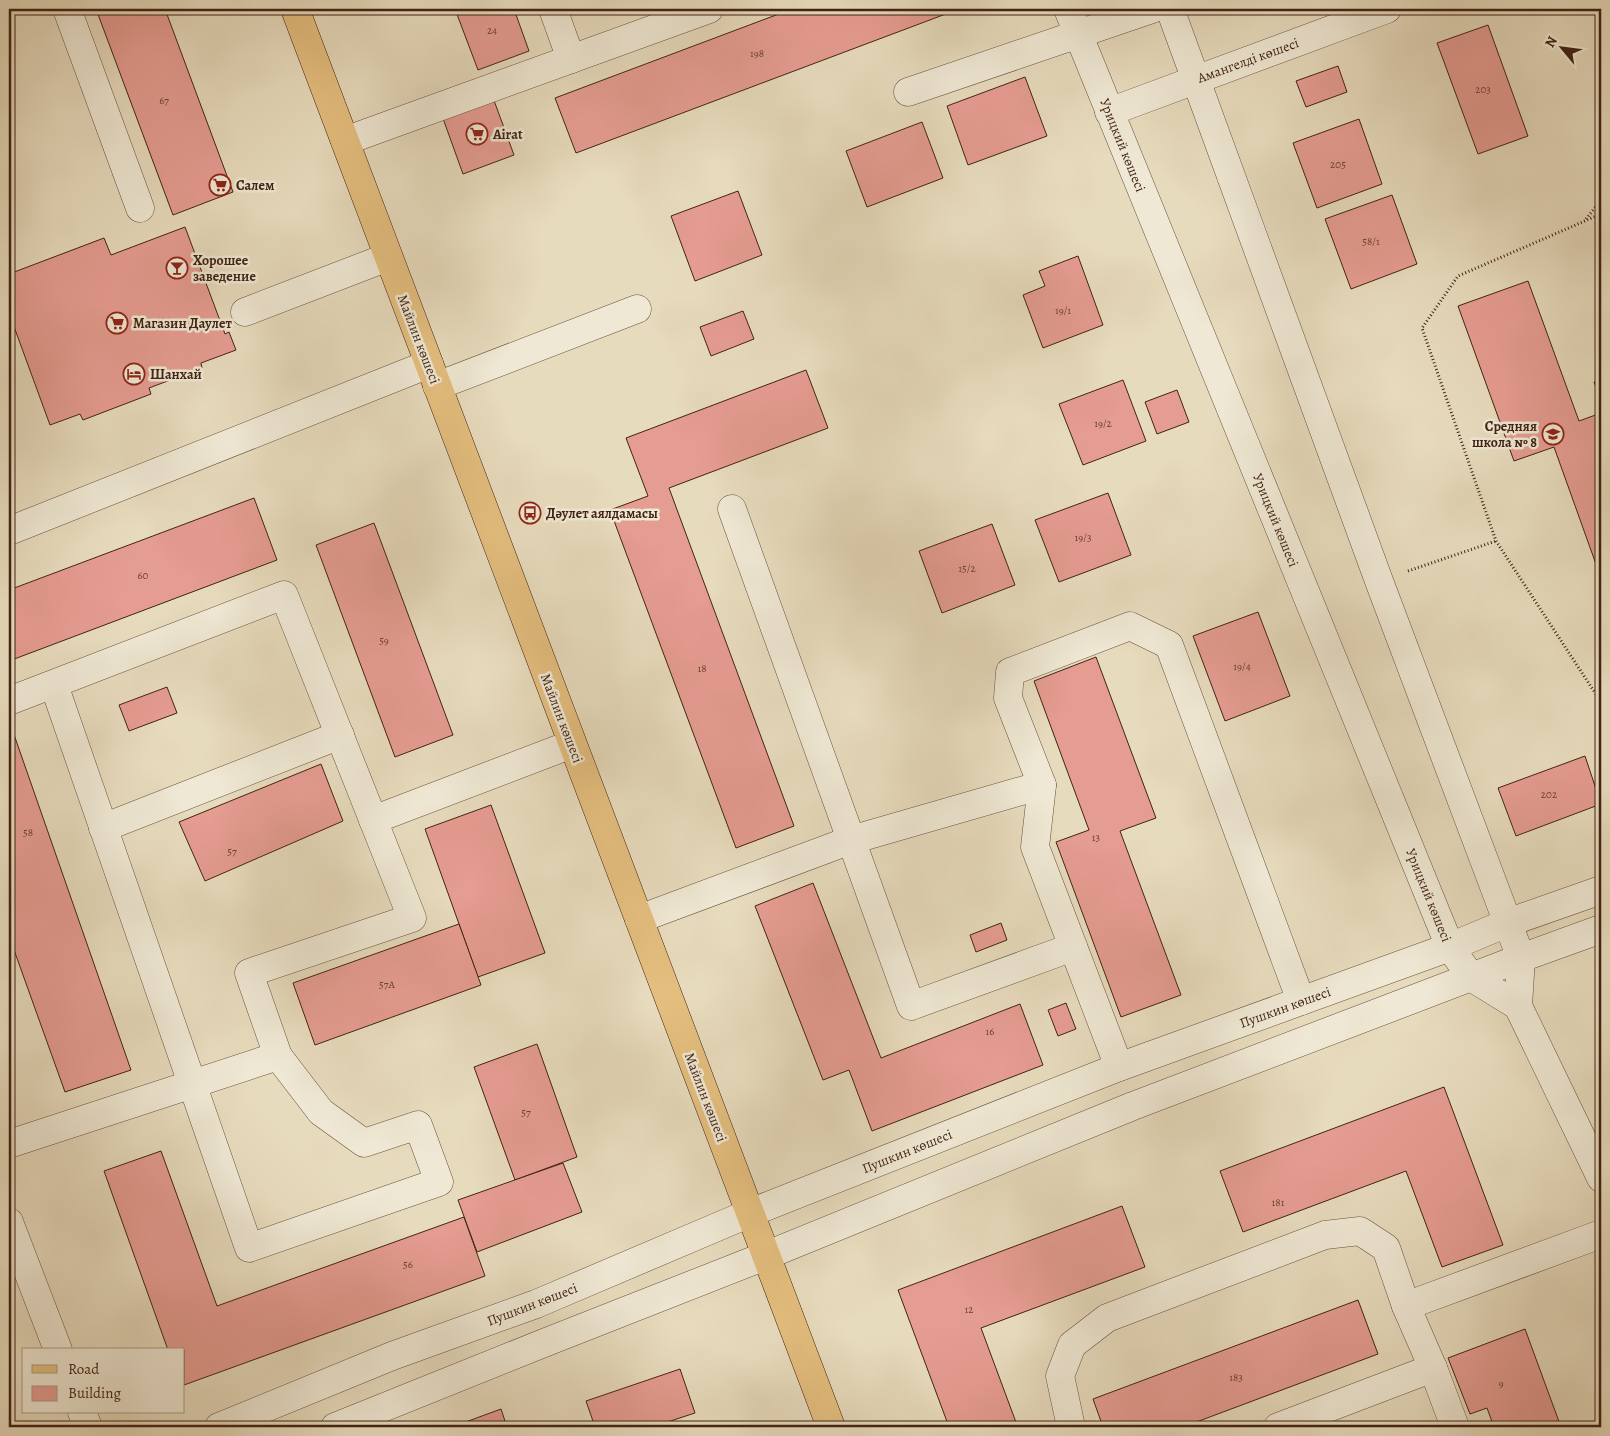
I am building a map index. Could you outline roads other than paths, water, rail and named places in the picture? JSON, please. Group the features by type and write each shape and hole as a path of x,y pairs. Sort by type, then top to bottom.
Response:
{"main road":[{"name":"Майлин көшесі","path":"294,9 831,1427"}],"street":[{"path":"67,9 140,208"},
{"path":"553,9 572,59"},
{"path":"345,142 709,9"},
{"name":"Урицкий көшесі","path":"1068,9 1450,946 1471,977 1518,1006"},
{"path":"908,92 1152,9"},
{"path":"1170,9 1378,580 1521,958 1518,1006 1601,1178"},
{"name":"Амангелді көшесі","path":"1110,112 1387,9"},
{"path":"245,312 388,257"},
{"path":"9,531 433,375 637,310"},
{"path":"732,509 911,1006 1073,947"},
{"path":"9,701 284,595 412,918 249,973 278,1056 321,1112 364,1143 418,1125 439,1182 249,1248 54,685"},
{"path":"1119,1067 1035,847 1042,785 1008,698 1010,672 1130,626 1169,645 1301,1001"},
{"path":"103,828 340,735"},
{"path":"374,820 572,744"},
{"path":"639,919 851,840 1042,785"},
{"name":"Пушкин көшесі","path":"219,1427 392,1356 536,1304 750,1213 1119,1067 1601,890"},
{"path":"335,1427 766,1256 1133,1106 1601,928"},
{"path":"9,1144 278,1056"},
{"path":"9,1222 57,1348"},
{"path":"1071,1427 1060,1376 1072,1345 1107,1318 1325,1235 1360,1231 1386,1248 1406,1306 1456,1427"},
{"path":"1406,1306 1601,1234"},
{"path":"536,1304 549,1341"},
{"path":"1278,1427 1433,1368"},
{"path":"83,1414 88,1427"}],"place":[{"name":"Airat","path":"477,134"},
{"name":"Салем","path":"220,185"},
{"name":"Хорошее заведение","path":"177,268"},
{"name":"Магазин Даулет","path":"117,323"},
{"name":"Шанхай","path":"134,374"},
{"name":"Средняя школа № 8","path":"1553,434"},
{"name":"Дәулет аялдамасы","path":"530,513"}]}
